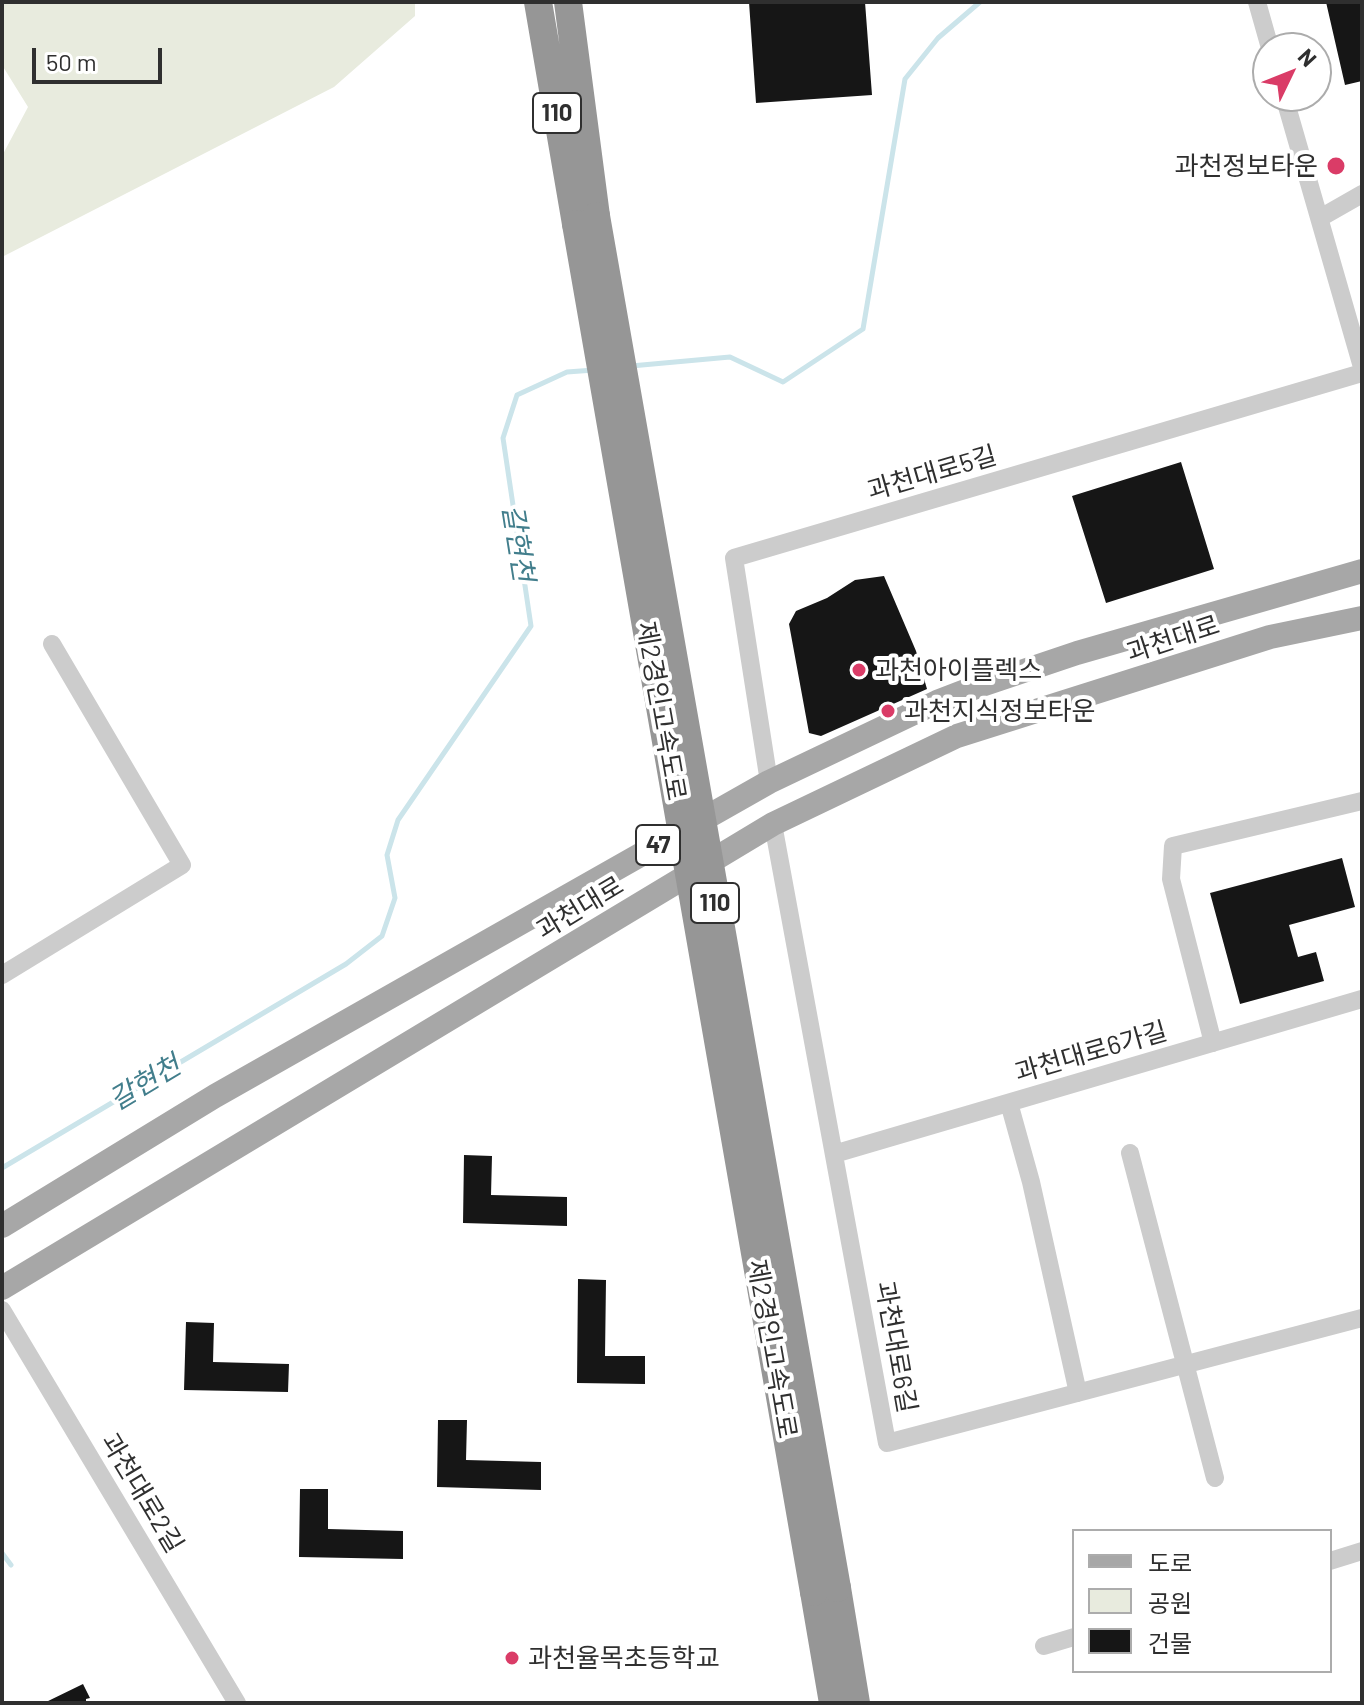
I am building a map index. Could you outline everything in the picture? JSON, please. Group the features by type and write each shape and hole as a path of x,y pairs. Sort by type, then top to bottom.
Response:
{"highway":[{"name":"제2경인고속도로","path":"538,2 586,220 825,1590 856,1703"},
{"name":"제2경인고속도로","path":"568,2 586,220"},
{"name":"제2경인고속도로","path":"825,1590 833,1703"}],"main road":[{"name":"과천대로","path":"2,1226 215,1096 769,782 937,702 976,687 1077,653 1362,571"},
{"name":"과천대로","path":"2,1288 773,824 957,736 1270,637 1362,618"}],"street":[{"path":"1257,2 1265,32"},
{"path":"1289,112 1362,367"},
{"path":"1320,218 1362,194"},
{"name":"과천대로5길","path":"769,782 734,558 1362,373"},
{"path":"2,975 182,865 52,644"},
{"path":"1213,1043 1171,879 1173,846 1362,801"},
{"name":"과천대로6길","path":"773,824 887,1443 1362,1318"},
{"name":"과천대로6가길","path":"834,1154 1362,999"},
{"path":"1009,1103 1031,1182 1078,1393"},
{"path":"1130,1153 1215,1478"},
{"name":"과천대로2길","path":"2,1310 237,1703"},
{"path":"1332,1560 1362,1551"},
{"path":"1044,1646 1072,1638"}],"green space":[{"path":"2,2 415,2 415,16 334,87 2,257 2,156 28,107 2,65"}],"building":[{"path":"749,2 865,2 872,95 756,103"},
{"path":"1326,2 1362,2 1362,81 1345,85"},
{"path":"1181,462 1214,569 1106,603 1072,496"},
{"name":"과천아이플렉스","path":"884,576 916,651 927,689 821,736 809,733 789,624 796,611 827,598 855,580"},
{"path":"1342,858 1355,907 1289,925 1298,957 1316,952 1324,981 1240,1004 1210,893"},
{"path":"464,1155 492,1156 491,1195 567,1197 567,1226 463,1223"},
{"path":"578,1279 606,1280 605,1356 645,1356 645,1384 577,1383"},
{"path":"186,1322 214,1323 213,1362 289,1364 288,1392 184,1390"},
{"path":"438,1420 467,1420 466,1460 541,1462 541,1490 437,1487"},
{"path":"300,1489 328,1489 328,1529 403,1531 403,1559 299,1557"},
{"path":"83,1684 90,1698 86,1699 86,1703 44,1703"}],"waterway":[{"name":"갈현천","path":"631,366 730,357 783,382 863,329 905,79 938,38 980,2"},
{"name":"갈현천","path":"2,1168 346,964 382,936 395,898 387,855 398,820 531,626 503,438 517,395 567,372 594,370"},
{"path":"2,1553 11,1565"}],"place":[{"name":"과천정보타운","path":"1336,166"},
{"name":"과천아이플렉스","path":"859,670"},
{"name":"과천지식정보타운","path":"888,711"},
{"name":"과천율목초등학교","path":"512,1658"}]}
